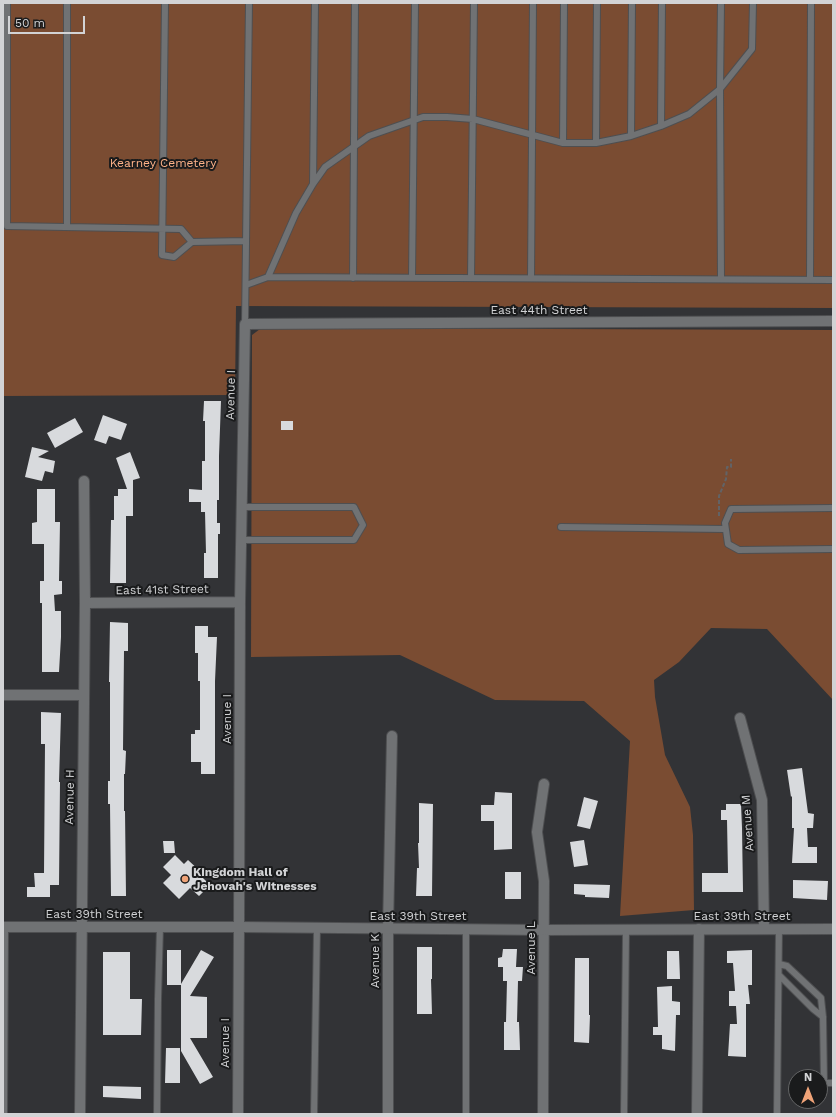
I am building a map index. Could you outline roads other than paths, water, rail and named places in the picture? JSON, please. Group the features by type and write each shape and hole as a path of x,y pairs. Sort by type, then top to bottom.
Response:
{"street":[{"name":"East 44th Street","path":"246,324 833,321"},
{"name":"Avenue I","path":"238,1114 240,602 246,324"},
{"name":"Avenue H","path":"80,1114 84,695 84,481"},
{"name":"East 41st Street","path":"84,603 240,602"},
{"path":"3,695 84,695"},
{"name":"Avenue M","path":"740,718 762,800 764,928"},
{"name":"Avenue K","path":"388,1114 388,929 392,736"},
{"name":"Avenue L","path":"543,1114 544,882 537,832 544,784"},
{"name":"East 39th Street","path":"4,927 239,927 466,930 833,928"},
{"path":"698,1114 699,928"}],"lane":[{"path":"7,3 7,226 181,229 192,242"},
{"path":"67,227 68,3"},
{"path":"165,3 162,255 174,257 192,242 246,241"},
{"path":"246,324 249,3"},
{"path":"313,184 315,3"},
{"path":"353,278 354,3"},
{"path":"412,278 415,3"},
{"path":"471,278 474,3"},
{"path":"531,278 533,3"},
{"path":"563,143 564,3"},
{"path":"596,143 597,3"},
{"path":"631,136 632,3"},
{"path":"661,126 662,3"},
{"path":"721,3 721,279"},
{"path":"268,277 296,213 325,167 369,136 423,117 473,119 563,143 596,143 631,136 661,126 688,114 720,90 752,49 753,3"},
{"path":"810,280 811,3"},
{"path":"246,285 268,277 833,280"},
{"path":"241,507 354,507 363,525 354,540 241,540"},
{"path":"833,508 731,509 725,523 728,544 739,550 833,549"},
{"path":"561,527 725,529"},
{"path":"4,927 4,1114"},
{"path":"158,1114 158,999 160,927"},
{"path":"314,1114 317,928"},
{"path":"777,1114 779,928"},
{"path":"466,930 466,1114"},
{"path":"624,1114 626,930"},
{"path":"779,964 787,966 821,998 824,1017 824,1083 833,1083"},
{"path":"779,975 813,1009 824,1017"}],"place":[{"name":"Kingdom Hall of Jehovah's Witnesses","path":"185,879"}],"park label":[{"name":"Kearney Cemetery","path":"163,163"}]}
